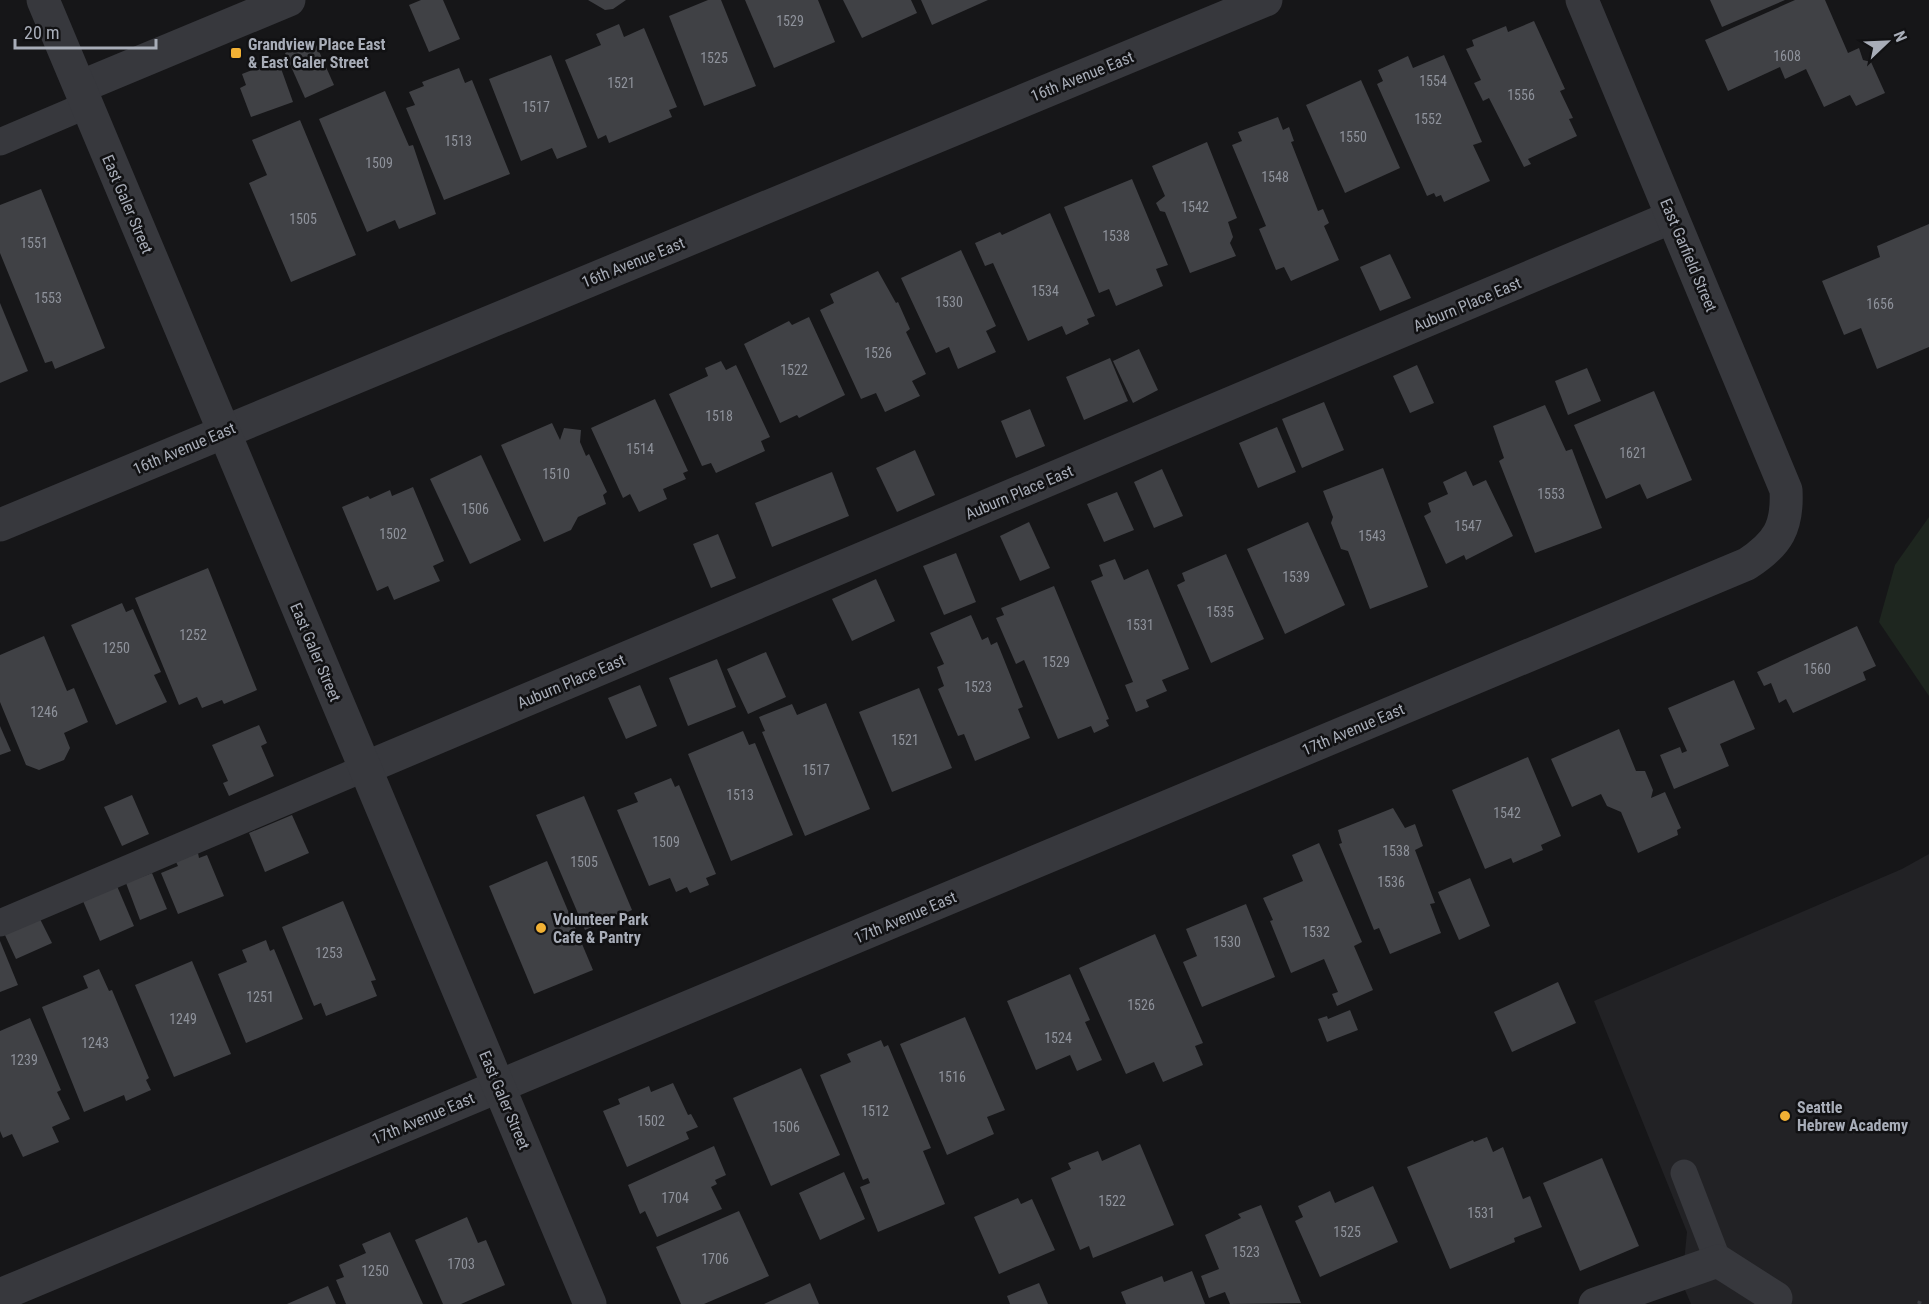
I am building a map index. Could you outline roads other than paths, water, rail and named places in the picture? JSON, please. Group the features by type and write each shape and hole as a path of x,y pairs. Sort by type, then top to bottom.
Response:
{"street":[{"name":"East Galer Street","path":"44,0 590,1304"},
{"path":"83,96 289,0"},
{"name":"16th Avenue East","path":"0,525 1266,0"},
{"name":"East Garfield Street","path":"1582,0 1779,469 1786,490 1787,513"},
{"name":"Auburn Place East","path":"365,768 1672,217"},
{"name":"17th Avenue East","path":"0,1295 1747,564 1766,552 1777,538 1787,513"},
{"path":"1595,1304 1718,1261 1776,1298"}],"lane":[{"path":"0,142 83,96"},
{"path":"0,923 365,768"},
{"path":"1684,1173 1718,1261"}],"place":[{"name":"Grandview Place East & East Galer Street","path":"236,53"},
{"name":"Volunteer Park Cafe & Pantry","path":"541,928"},
{"name":"Seattle Hebrew Academy","path":"1785,1116"}]}
